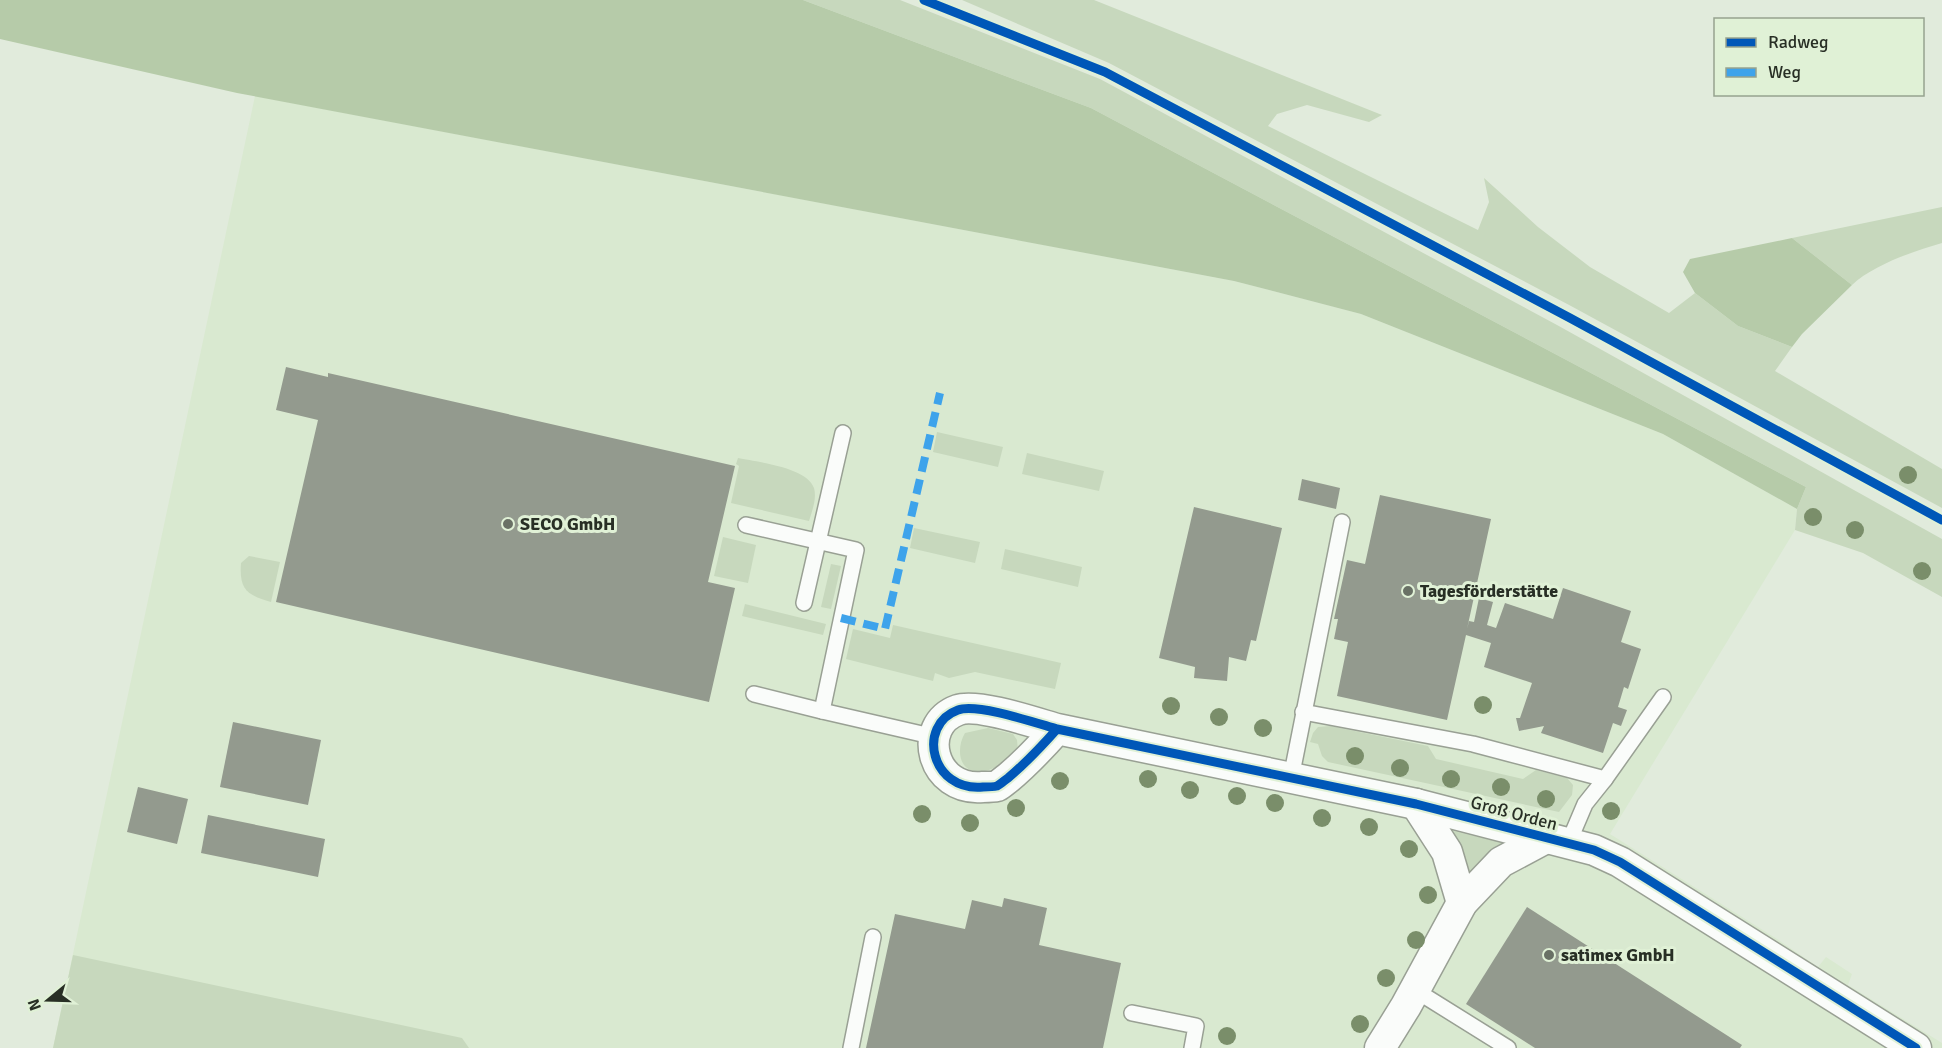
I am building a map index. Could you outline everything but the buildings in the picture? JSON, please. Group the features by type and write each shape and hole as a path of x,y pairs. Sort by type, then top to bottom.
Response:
{"street":[{"name":"Groß Orden","path":"935,737 944,721 959,709 1008,715 1057,729 1416,804 1593,850 1620,862 1902,1044"},
{"path":"935,737 933,743 937,763 946,776 962,785 977,788 998,786 1029,761 1057,729"},
{"path":"1416,804 1447,852 1462,903"},
{"name":"Groß Orden","path":"1380,1048 1415,990 1462,903 1501,862 1557,841"}],"lane":[{"path":"804,603 843,433"},
{"path":"1291,778 1342,522"},
{"path":"746,525 856,550 822,711"},
{"path":"754,694 935,737"},
{"path":"1557,841 1605,779 1663,697"},
{"path":"1303,711 1473,744 1605,779"},
{"path":"851,1048 873,937"},
{"path":"1415,990 1508,1048"},
{"path":"1132,1013 1196,1026 1192,1048"}],"shaded area":[{"path":"0,0 803,0 1091,108 1806,487 1797,509 1663,434 1361,314 1234,281 237,93 0,39"},
{"path":"803,0 900,0 1100,79 1557,325 1942,539 1942,597 1863,553 1795,530 1797,509 1806,487 1091,108"},
{"path":"962,0 1094,0 1382,115 1369,122 1307,105 1277,114 1268,126 1478,230 1489,202 1484,178 1538,227 1590,267 1669,313 1695,293 1738,326 1792,347 1775,371 1942,469 1942,508 1571,306 1109,63"},
{"path":"255,96 1234,281 1361,314 1663,434 1797,509 1795,530 1610,834 1818,967 1826,957 1852,974 1848,985 1942,1043 1942,1048 53,1048"},
{"path":"1942,207 1942,243 1882,265 1852,285 1792,238"},
{"path":"1792,238 1852,285 1802,334 1792,347 1738,326 1695,293 1683,272 1690,259"},
{"path":"937,432 1003,447 998,467 933,452"},
{"path":"1027,453 1104,471 1099,491 1022,474"},
{"path":"738,458 792,470 810,481 815,496 809,521 731,503 739,466 736,464"},
{"path":"914,528 980,542 975,563 910,548"},
{"path":"723,537 756,545 748,583 714,576"},
{"path":"1005,549 1082,567 1078,587 1001,569"},
{"path":"249,556 280,562 271,602 250,594 243,585 241,563"},
{"path":"831,564 841,566 831,609 821,607"},
{"path":"745,604 826,624 823,635 742,616"},
{"path":"893,625 1061,663 1055,689 975,672 949,678 935,673 933,681 846,659 853,629 890,638"},
{"path":"1330,726 1428,746 1436,759 1523,779 1536,770 1567,778 1573,785 1572,795 1559,812 1328,762 1322,756 1318,744 1310,742 1318,727"},
{"path":"988,728 1013,734 1017,740 1018,751 989,770 976,772 970,770 961,760 960,754 965,733"},
{"path":"1453,831 1504,843 1470,872"},
{"path":"73,955 462,1038 469,1048 53,1048"}],"marked path":[{"path":"841,618 885,629 940,393"}],"cycle path":[{"path":"924,0 1105,72 1570,318 1942,520"},
{"path":"1057,729 1021,767 997,786 965,786 951,779 941,769 935,756 934,742 937,729 945,718 958,710 979,709 1057,729 1416,804 1594,850 1620,862 1916,1048"}],"place":[{"name":"SECO GmbH","path":"508,524"},
{"name":"Tagesförderstätte","path":"1408,591"},
{"name":"satimex GmbH","path":"1549,955"}]}
